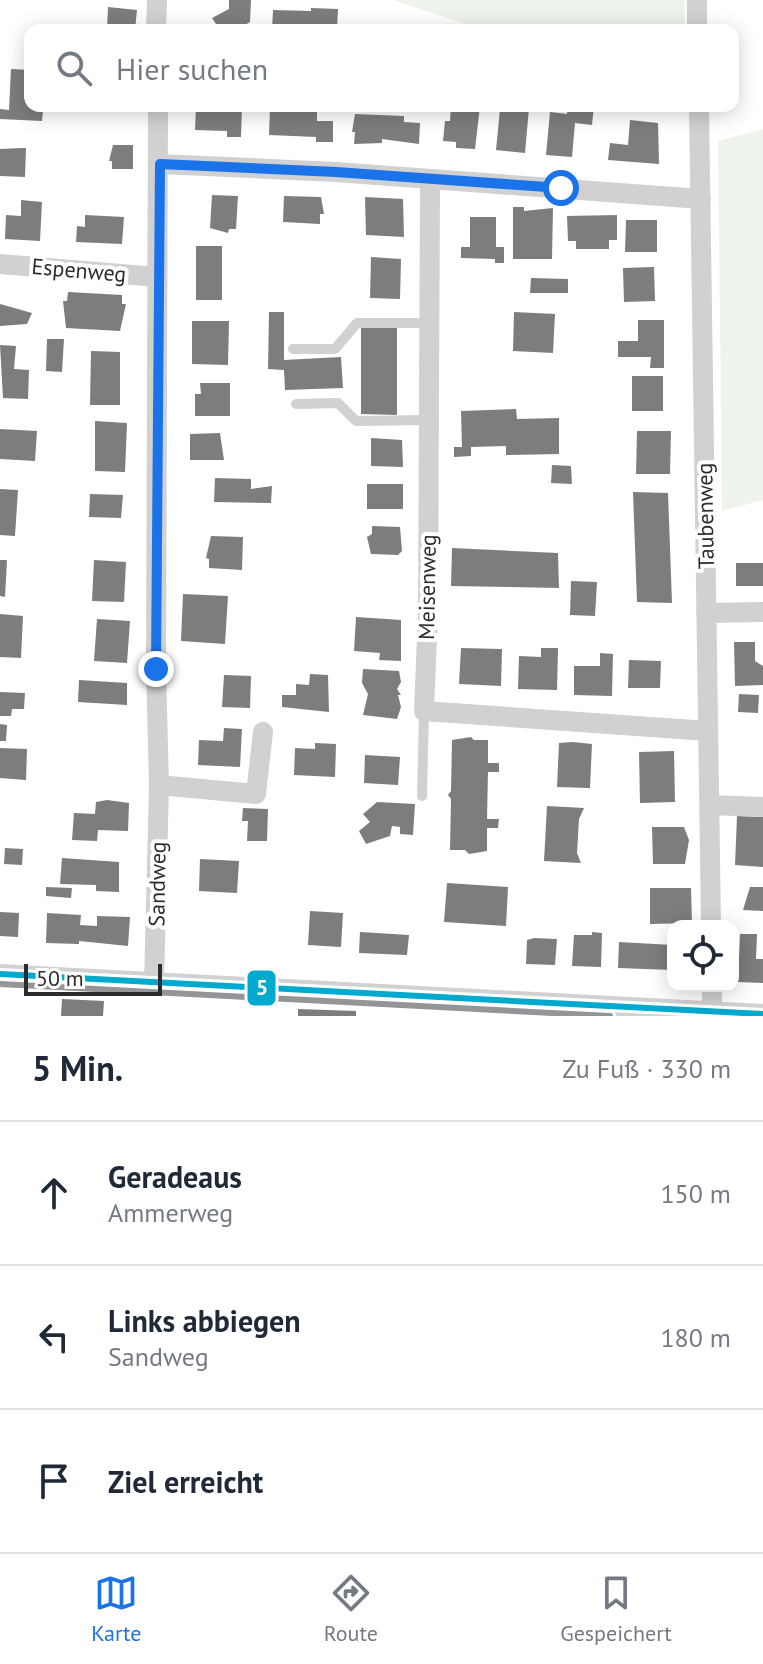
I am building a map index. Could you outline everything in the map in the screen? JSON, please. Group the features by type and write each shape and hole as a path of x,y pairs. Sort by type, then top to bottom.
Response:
{"street":[{"path":"156,24 157,0"},
{"path":"697,0 697,24"},
{"name":"Sandweg","path":"154,983 159,785 158,112"},
{"name":"Taubenweg","path":"699,112 711,920"},
{"path":"160,164 430,179 701,199"},
{"name":"Meisenweg","path":"424,711 430,179"},
{"name":"Espenweg","path":"0,264 157,277"},
{"path":"706,613 763,612"},
{"path":"424,711 708,731"},
{"path":"159,785 256,794 263,732"},
{"path":"710,805 763,807"},
{"path":"0,974 763,1014"},
{"path":"712,992 712,1010"}],"lane":[{"path":"293,349 335,349 357,323 430,323"},
{"path":"296,404 338,403 356,421 429,420"},
{"path":"422,796 424,711"}],"shaded area":[{"path":"393,0 684,0 685,24 466,24"},
{"path":"763,129 763,500 722,511 718,141"}],"building":[{"path":"229,0 251,0 250,22 216,24 212,18 229,9"},
{"path":"108,7 137,10 136,24 107,24"},
{"path":"311,8 338,9 337,24 272,24 273,10 311,11"},
{"path":"11,69 24,70 24,112 43,112 42,121 0,119 0,109 9,110"},
{"path":"196,112 242,112 241,137 227,137 227,131 195,130"},
{"path":"270,112 317,112 317,121 333,121 333,142 316,142 316,137 269,135"},
{"path":"451,112 479,112 475,149 456,148 456,142 443,141 445,121 450,121"},
{"path":"500,112 529,112 525,153 496,150"},
{"path":"550,112 593,112 592,125 575,123 572,157 546,155"},
{"path":"355,114 404,116 404,122 420,123 419,144 382,139 382,143 354,144"},
{"path":"630,120 658,123 659,164 608,160 610,143 628,145"},
{"path":"113,145 133,145 133,169 112,169 112,161 109,161"},
{"path":"26,148 25,177 0,176 0,149"},
{"path":"212,195 238,196 236,229 229,229 228,233 210,228"},
{"path":"284,196 321,197 324,214 320,214 320,224 283,222"},
{"path":"365,197 403,199 404,237 366,235"},
{"path":"21,200 42,202 40,241 5,239 6,215 21,216"},
{"path":"513,207 524,207 524,211 553,208 552,259 513,259"},
{"path":"85,215 124,217 122,244 76,242 77,226 85,227"},
{"path":"617,215 617,240 609,240 609,249 576,249 576,241 568,241 567,216"},
{"path":"470,217 496,217 496,247 504,247 504,263 495,263 495,259 461,258 461,247 470,247"},
{"path":"626,220 657,220 657,252 625,252"},
{"path":"196,246 222,246 222,300 196,300"},
{"path":"371,257 401,259 400,299 370,298"},
{"path":"654,267 655,301 624,302 623,268"},
{"path":"531,278 568,279 568,293 530,293"},
{"path":"68,292 122,295 122,304 126,304 120,331 66,328 63,301 67,301"},
{"path":"0,304 32,313 27,324 0,326"},
{"path":"269,312 284,312 284,360 341,357 343,388 285,390 284,370 268,369"},
{"path":"514,312 555,314 553,353 513,351"},
{"path":"638,320 664,320 664,368 650,368 651,357 618,357 618,341 638,341"},
{"path":"192,321 229,321 228,365 192,364"},
{"path":"361,327 397,328 397,415 361,414"},
{"path":"47,339 64,339 62,372 46,371"},
{"path":"0,345 16,346 14,369 29,370 28,399 3,398"},
{"path":"91,351 120,352 120,405 90,405"},
{"path":"632,376 663,376 663,411 632,411"},
{"path":"200,383 230,383 230,416 195,416 195,394 201,394"},
{"path":"516,409 517,419 559,418 559,454 506,455 506,446 471,447 471,456 454,457 454,447 462,447 461,411"},
{"path":"95,421 127,423 125,472 95,471"},
{"path":"0,429 37,431 35,461 0,459"},
{"path":"637,431 671,431 670,474 636,474"},
{"path":"220,433 224,460 190,460 190,434"},
{"path":"371,438 402,440 403,467 371,466"},
{"path":"552,465 571,466 572,484 551,483"},
{"path":"215,478 251,479 251,489 272,486 271,503 214,502"},
{"path":"367,484 403,484 403,509 367,509"},
{"path":"0,489 18,490 15,536 0,535"},
{"path":"633,492 668,493 672,603 637,602"},
{"path":"90,494 123,495 121,518 89,517"},
{"path":"372,526 400,527 402,551 398,555 371,554 367,537 372,534"},
{"path":"211,536 243,537 242,570 209,568 209,559 206,558"},
{"path":"452,548 558,553 559,588 451,586"},
{"path":"0,560 7,560 5,597 0,596"},
{"path":"94,560 126,562 124,602 92,601"},
{"path":"736,563 763,563 763,586 736,586"},
{"path":"571,581 597,582 595,616 570,615"},
{"path":"183,594 228,596 225,644 181,641"},
{"path":"0,614 23,616 21,658 0,657"},
{"path":"356,617 401,620 401,661 379,660 380,653 354,651"},
{"path":"97,619 130,621 127,663 94,661"},
{"path":"734,642 755,642 755,661 763,666 763,685 735,686"},
{"path":"461,648 502,649 501,686 459,684"},
{"path":"541,648 558,648 557,690 518,689 519,656 541,657"},
{"path":"600,653 613,654 612,696 574,695 574,666 600,666"},
{"path":"629,660 661,661 660,688 628,688"},
{"path":"363,669 399,671 401,682 397,689 401,695 398,695 401,707 397,719 363,715 368,694 362,683"},
{"path":"310,674 328,675 329,712 282,707 282,695 296,695 296,684 309,685"},
{"path":"224,675 251,676 250,708 222,707"},
{"path":"79,680 127,683 127,705 78,702"},
{"path":"0,692 25,693 24,709 12,709 11,716 0,716"},
{"path":"739,694 759,695 758,713 738,712"},
{"path":"0,724 7,725 6,741 0,741"},
{"path":"224,728 242,729 240,767 198,765 199,740 223,741"},
{"path":"471,737 474,740 488,740 488,763 499,763 499,772 488,772 487,819 499,819 498,828 487,828 487,851 469,854 465,850 450,850 451,799 448,795 451,791 452,740"},
{"path":"315,743 336,744 335,777 294,775 295,748 315,749"},
{"path":"559,743 592,744 590,788 557,787"},
{"path":"0,748 27,749 26,780 0,778"},
{"path":"674,751 675,802 640,803 639,752"},
{"path":"365,755 400,757 398,785 364,783"},
{"path":"96,802 129,803 128,831 98,830 97,841 72,840 74,813 95,814"},
{"path":"377,802 415,804 413,835 400,834 400,827 392,826 390,836 366,844 359,831 370,822 363,814"},
{"path":"547,806 584,808 579,819 577,853 581,863 544,861"},
{"path":"243,808 268,809 267,841 247,841 248,821 242,821"},
{"path":"737,816 763,817 763,867 735,865"},
{"path":"652,827 684,827 689,840 685,864 653,864"},
{"path":"5,848 23,849 22,865 4,864"},
{"path":"62,858 119,862 119,892 96,891 96,885 60,884"},
{"path":"200,859 239,861 237,893 199,891"},
{"path":"447,883 508,887 506,926 444,922"},
{"path":"46,887 72,888 71,898 46,896"},
{"path":"750,887 763,887 763,911 743,910"},
{"path":"650,888 691,888 692,920 650,924"},
{"path":"310,911 343,913 341,947 308,945"},
{"path":"0,912 19,913 18,937 0,936"},
{"path":"47,913 81,915 80,925 97,926 97,916 130,917 128,946 79,941 79,944 46,943"},
{"path":"360,932 409,935 407,955 359,953"},
{"path":"592,932 602,933 601,967 572,966 574,935 592,935"},
{"path":"740,934 757,934 756,959 763,959 763,983 739,982"},
{"path":"557,939 555,965 526,964 527,940"},
{"path":"619,942 667,945 667,970 618,968"},
{"path":"62,999 104,1001 103,1016 61,1016"},
{"path":"298,1009 356,1011 356,1016 298,1016"}],"transit line":[{"name":"5","path":"0,974 763,1014"},
{"path":"0,984 610,1016"}],"route":[{"path":"156,669 160,164 336,172 561,188"}]}
